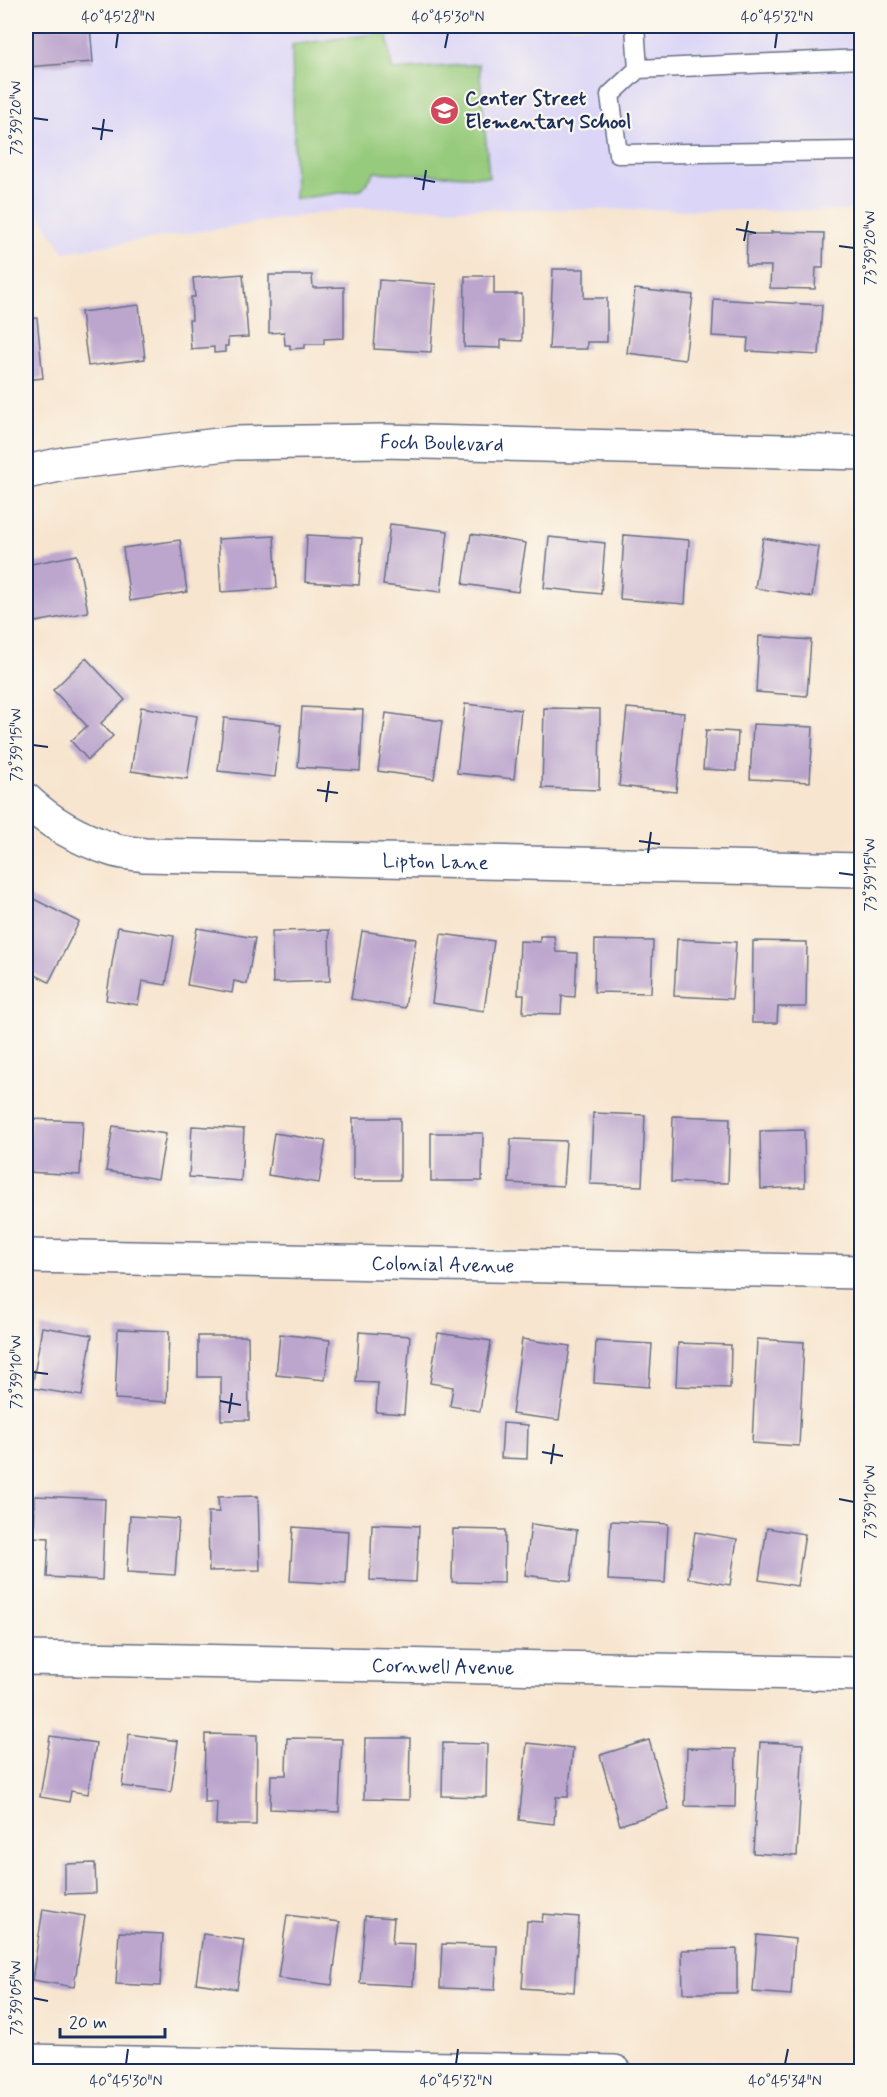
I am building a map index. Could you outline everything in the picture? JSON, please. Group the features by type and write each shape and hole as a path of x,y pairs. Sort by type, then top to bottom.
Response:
{"street":[{"name":"Foch Boulevard","path":"26,472 68,463 235,443 384,441 861,453"},
{"name":"Lipton Lane","path":"26,800 39,812 70,831 113,850 144,855 861,870"},
{"name":"Colonial Avenue","path":"26,1256 861,1272"},
{"name":"Cornwell Avenue","path":"26,1658 861,1674"},
{"path":"26,2061 615,2072"}],"lane":[{"path":"635,26 638,69"},
{"path":"861,59 638,69 610,95 618,154 861,151"}],"shaded area":[{"name":"Center Street Elementary School","path":"26,26 861,26 861,211 354,208 64,252 26,195"}],"green space":[{"path":"387,32 392,70 479,64 489,177 375,172 361,190 295,199 292,45"}],"building":[{"path":"26,26 90,26 93,62 26,67"},
{"path":"450,26 538,26 538,27 450,34"},
{"path":"771,232 824,233 823,268 816,268 815,289 770,288 771,266 746,266 747,234 772,234"},
{"path":"553,269 584,269 584,298 607,298 607,342 587,342 587,349 549,349"},
{"path":"243,274 248,337 228,338 225,352 214,353 214,347 191,349 189,320 192,320 191,297 195,297 193,278"},
{"path":"269,275 312,275 313,288 344,287 344,338 324,339 324,344 305,344 305,348 290,349 290,345 285,345 284,332 269,333"},
{"path":"465,276 494,276 494,294 522,294 522,341 501,340 501,348 464,347"},
{"path":"379,280 436,284 431,352 374,349"},
{"path":"635,289 693,295 685,360 627,353"},
{"path":"714,299 822,305 819,355 747,351 748,338 712,336"},
{"path":"139,305 145,359 88,366 81,312"},
{"path":"37,318 43,378 26,380 26,319"},
{"path":"390,524 448,531 441,592 383,585"},
{"path":"471,534 526,543 518,592 463,584"},
{"path":"307,535 362,538 359,585 305,582"},
{"path":"624,535 689,540 685,604 620,599"},
{"path":"274,536 277,588 221,592 218,539"},
{"path":"549,537 605,543 601,594 544,588"},
{"path":"763,538 819,547 812,597 755,588"},
{"path":"180,540 187,592 130,601 123,548"},
{"path":"77,555 88,612 36,622 26,565"},
{"path":"759,636 811,640 807,696 756,692"},
{"path":"86,658 125,700 101,723 113,736 88,760 71,741 87,726 53,690"},
{"path":"465,704 521,710 514,779 457,773"},
{"path":"141,707 197,716 187,779 131,771"},
{"path":"302,707 363,710 360,771 298,767"},
{"path":"544,708 600,709 599,790 542,788"},
{"path":"627,708 684,713 676,792 619,786"},
{"path":"386,713 442,721 434,779 378,771"},
{"path":"224,718 281,724 275,777 218,771"},
{"path":"753,724 813,727 810,782 750,779"},
{"path":"706,730 738,732 736,771 703,769"},
{"path":"26,895 79,922 49,982 26,970"},
{"path":"118,927 174,936 166,985 142,981 138,1005 106,1000"},
{"path":"197,928 255,938 247,984 234,981 232,993 187,985"},
{"path":"329,930 330,981 273,983 272,931"},
{"path":"362,931 416,939 405,1008 351,999"},
{"path":"441,934 494,941 484,1011 432,1003"},
{"path":"540,936 554,936 556,952 577,953 575,997 562,996 561,1014 523,1013 524,995 518,995 520,941 540,942"},
{"path":"677,939 736,942 732,999 674,996"},
{"path":"595,940 653,941 651,993 594,992"},
{"path":"753,941 807,942 806,1007 778,1007 777,1023 752,1023"},
{"path":"593,1113 645,1115 642,1186 590,1184"},
{"path":"673,1116 730,1118 728,1183 671,1182"},
{"path":"353,1118 400,1118 400,1180 353,1180"},
{"path":"30,1119 83,1121 80,1175 27,1172"},
{"path":"113,1126 166,1134 158,1179 106,1171"},
{"path":"192,1126 244,1129 241,1181 189,1177"},
{"path":"804,1130 805,1187 761,1189 760,1131"},
{"path":"274,1133 326,1141 319,1183 268,1175"},
{"path":"431,1133 483,1133 482,1181 431,1181"},
{"path":"511,1139 566,1141 563,1186 509,1183"},
{"path":"42,1327 92,1335 82,1396 32,1388"},
{"path":"118,1329 169,1331 167,1402 115,1399"},
{"path":"359,1332 410,1336 404,1414 376,1412 378,1383 356,1382"},
{"path":"438,1333 491,1341 480,1411 450,1406 453,1387 430,1383"},
{"path":"280,1334 330,1340 325,1380 276,1375"},
{"path":"198,1336 248,1336 249,1420 221,1420 221,1377 198,1377"},
{"path":"522,1339 570,1346 559,1420 512,1414"},
{"path":"757,1339 804,1342 799,1446 752,1443"},
{"path":"596,1341 652,1344 649,1387 594,1383"},
{"path":"678,1343 731,1345 730,1388 676,1386"},
{"path":"503,1423 528,1425 527,1459 501,1458"},
{"path":"35,1496 105,1499 102,1580 47,1577 49,1538 34,1537"},
{"path":"258,1496 260,1570 209,1571 208,1512 219,1512 218,1497"},
{"path":"130,1516 179,1519 175,1575 127,1572"},
{"path":"611,1521 668,1524 665,1583 608,1580"},
{"path":"372,1524 419,1526 416,1582 370,1580"},
{"path":"531,1524 577,1530 571,1581 525,1575"},
{"path":"293,1527 349,1531 346,1584 290,1581"},
{"path":"767,1528 805,1534 797,1586 759,1580"},
{"path":"453,1529 505,1530 504,1583 452,1582"},
{"path":"695,1532 737,1539 730,1585 688,1578"},
{"path":"129,1734 178,1741 171,1792 122,1786"},
{"path":"205,1734 257,1735 256,1825 216,1825 217,1802 204,1802"},
{"path":"50,1736 96,1743 88,1794 71,1791 69,1802 40,1797"},
{"path":"287,1738 342,1739 339,1812 270,1809 271,1775 286,1775"},
{"path":"365,1738 410,1738 409,1800 364,1799"},
{"path":"649,1740 669,1809 620,1825 600,1755"},
{"path":"760,1742 803,1744 797,1856 753,1853"},
{"path":"443,1743 487,1744 486,1797 442,1796"},
{"path":"527,1743 573,1748 568,1797 556,1797 554,1824 519,1820"},
{"path":"687,1748 736,1749 735,1807 685,1806"},
{"path":"95,1863 96,1893 65,1894 65,1864"},
{"path":"43,1909 85,1916 74,1987 32,1980"},
{"path":"543,1914 579,1917 574,1992 522,1988 527,1921 542,1922"},
{"path":"287,1915 340,1922 332,1985 278,1978"},
{"path":"365,1916 394,1918 392,1943 415,1944 413,1986 360,1983"},
{"path":"119,1932 163,1934 160,1986 116,1984"},
{"path":"203,1934 244,1940 237,1989 196,1983"},
{"path":"757,1935 795,1939 791,1995 753,1992"},
{"path":"442,1944 497,1946 495,1990 440,1988"},
{"path":"737,1949 737,1993 683,1993 682,1950"}],"place":[{"name":"Center Street Elementary School","path":"444,110"}]}
